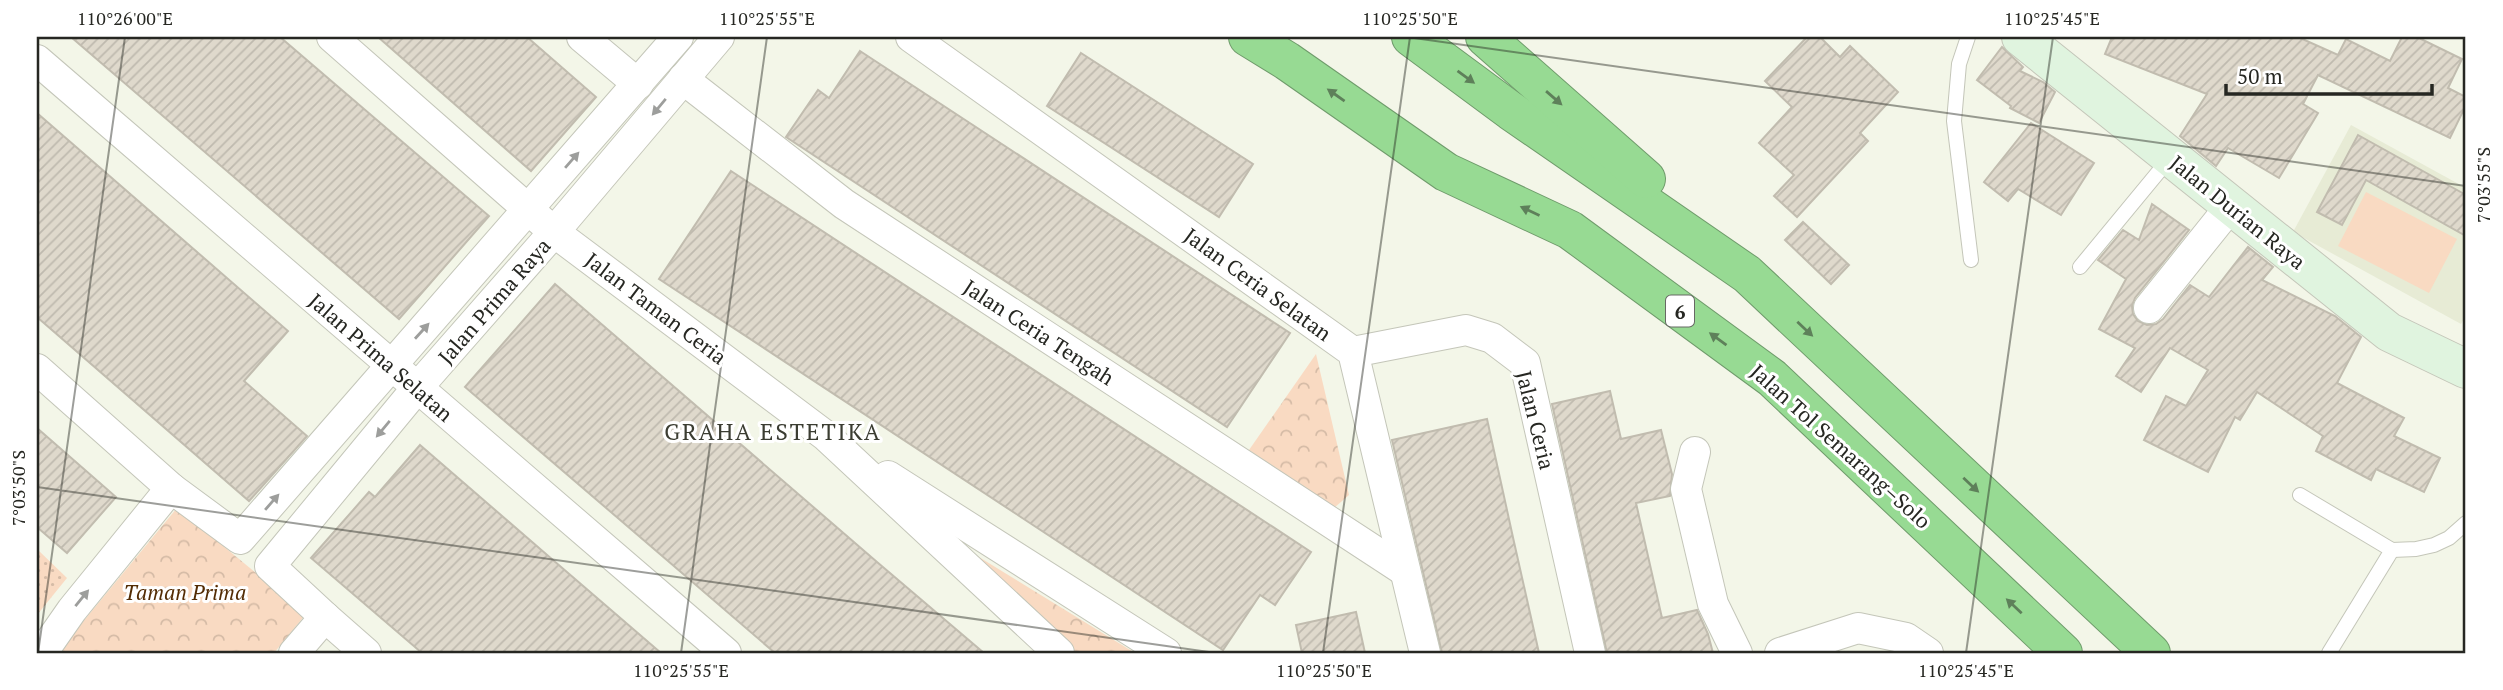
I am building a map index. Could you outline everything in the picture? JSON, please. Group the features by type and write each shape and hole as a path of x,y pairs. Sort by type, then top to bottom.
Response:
{"highway":[{"name":"Jalan Tol Semarang–Solo","path":"1248,37 1287,61 1446,172 1570,230 1772,378 2063,653"},
{"path":"1411,37 1511,111 1747,274"},
{"path":"1485,37 1629,163 2151,653"}],"main road":[{"name":"Jalan Durian Raya","path":"2021,37 2389,332 2466,369"}],"street":[{"name":"Jalan Taman Ceria","path":"332,37 554,232 826,436 1166,653"},
{"path":"582,37 638,84"},
{"name":"Jalan Prima Raya","path":"240,539 678,37"},
{"name":"Jalan Prima Raya","path":"270,566 417,388 554,232 719,37"},
{"name":"Jalan Ceria Selatan","path":"911,37 1353,352 1425,653"},
{"name":"Jalan Prima Selatan","path":"37,60 726,653"},
{"name":"Jalan Ceria Tengah","path":"683,79 844,204 1405,571"},
{"path":"2149,308 2230,206"},
{"name":"Jalan Ceria","path":"1353,352 1466,330 1492,338 1525,363 1590,653"},
{"path":"37,369 171,488 240,539 366,653"},
{"name":"Jalan Taman Ceria","path":"826,436 1059,653"},
{"path":"1695,452 1686,489 1713,604 1737,653"},
{"path":"41,653 72,610 171,488"},
{"path":"294,653 325,617"},
{"path":"1780,653 1858,628 1906,638 1928,653"}],"lane":[{"path":"1968,37 1959,64 1954,121 1971,260"},
{"path":"2080,268 2171,157"},
{"path":"2300,495 2392,550 2434,545 2449,538 2466,523"},
{"path":"2329,653 2392,550"}],"shaded area":[{"path":"2351,125 2466,188 2466,315 2461,324 2293,232"}],"green space":[{"path":"2366,192 2457,239 2429,293 2338,246"},
{"path":"1316,354 1349,495 1334,508 1249,450"},
{"name":"Taman Prima","path":"177,508 306,614 274,653 57,653"},
{"path":"917,519 1135,653 1068,653"},
{"path":"37,549 67,578 37,615"}],"building":[{"path":"71,37 280,37 489,216 399,319"},
{"path":"378,37 527,37 596,97 531,171"},
{"path":"1807,37 1820,37 1840,57 1850,46 1898,92 1860,133 1868,141 1797,217 1774,196 1794,175 1759,143 1792,107 1765,81"},
{"path":"2112,37 2298,37 2338,55 2346,39 2390,61 2402,37 2417,37 2462,59 2448,88 2466,97 2466,105 2450,138 2318,75 2303,104 2318,113 2279,178 2228,148 2216,166 2180,136 2207,94 2105,54"},
{"path":"2002,47 2023,67 2020,71 2043,82 2055,92 2039,123 2010,108 2011,106 1977,80"},
{"path":"860,51 1290,333 1227,427 786,137 818,90 829,98"},
{"path":"1081,53 1253,164 1219,217 1047,106"},
{"path":"37,113 288,331 244,381 307,436 249,501 37,317"},
{"path":"2031,123 2094,163 2061,215 2018,189 2008,201 1984,182"},
{"path":"2358,135 2466,195 2466,236 2366,180 2342,225 2317,212"},
{"path":"731,171 1311,552 1275,605 1260,595 1223,650 659,279"},
{"path":"2152,204 2189,230 2135,298 2133,314 2138,321 2147,325 2156,324 2190,285 2209,297 2248,247 2273,267 2262,280 2335,316 2361,337 2337,383 2404,418 2394,436 2440,458 2424,492 2376,469 2371,480 2316,451 2323,436 2257,392 2240,420 2235,417 2208,472 2144,440 2166,396 2186,406 2208,370 2170,348 2141,392 2116,376 2135,348 2099,329 2126,279 2098,260 2123,230 2139,240"},
{"path":"1803,222 1849,265 1831,284 1785,240"},
{"path":"555,284 984,653 775,653 465,387"},
{"path":"1610,391 1621,439 1661,430 1672,474 1670,496 1636,503 1662,618 1697,610 1713,653 1607,653 1552,404"},
{"path":"1487,419 1539,653 1442,653 1392,440"},
{"path":"37,428 116,497 67,553 37,527"},
{"path":"420,445 661,653 422,653 311,558 369,492 375,497"},
{"path":"1356,612 1365,653 1302,653 1296,625"}],"district":[{"name":"GRAHA ESTETIKA","path":"773,431"}]}
